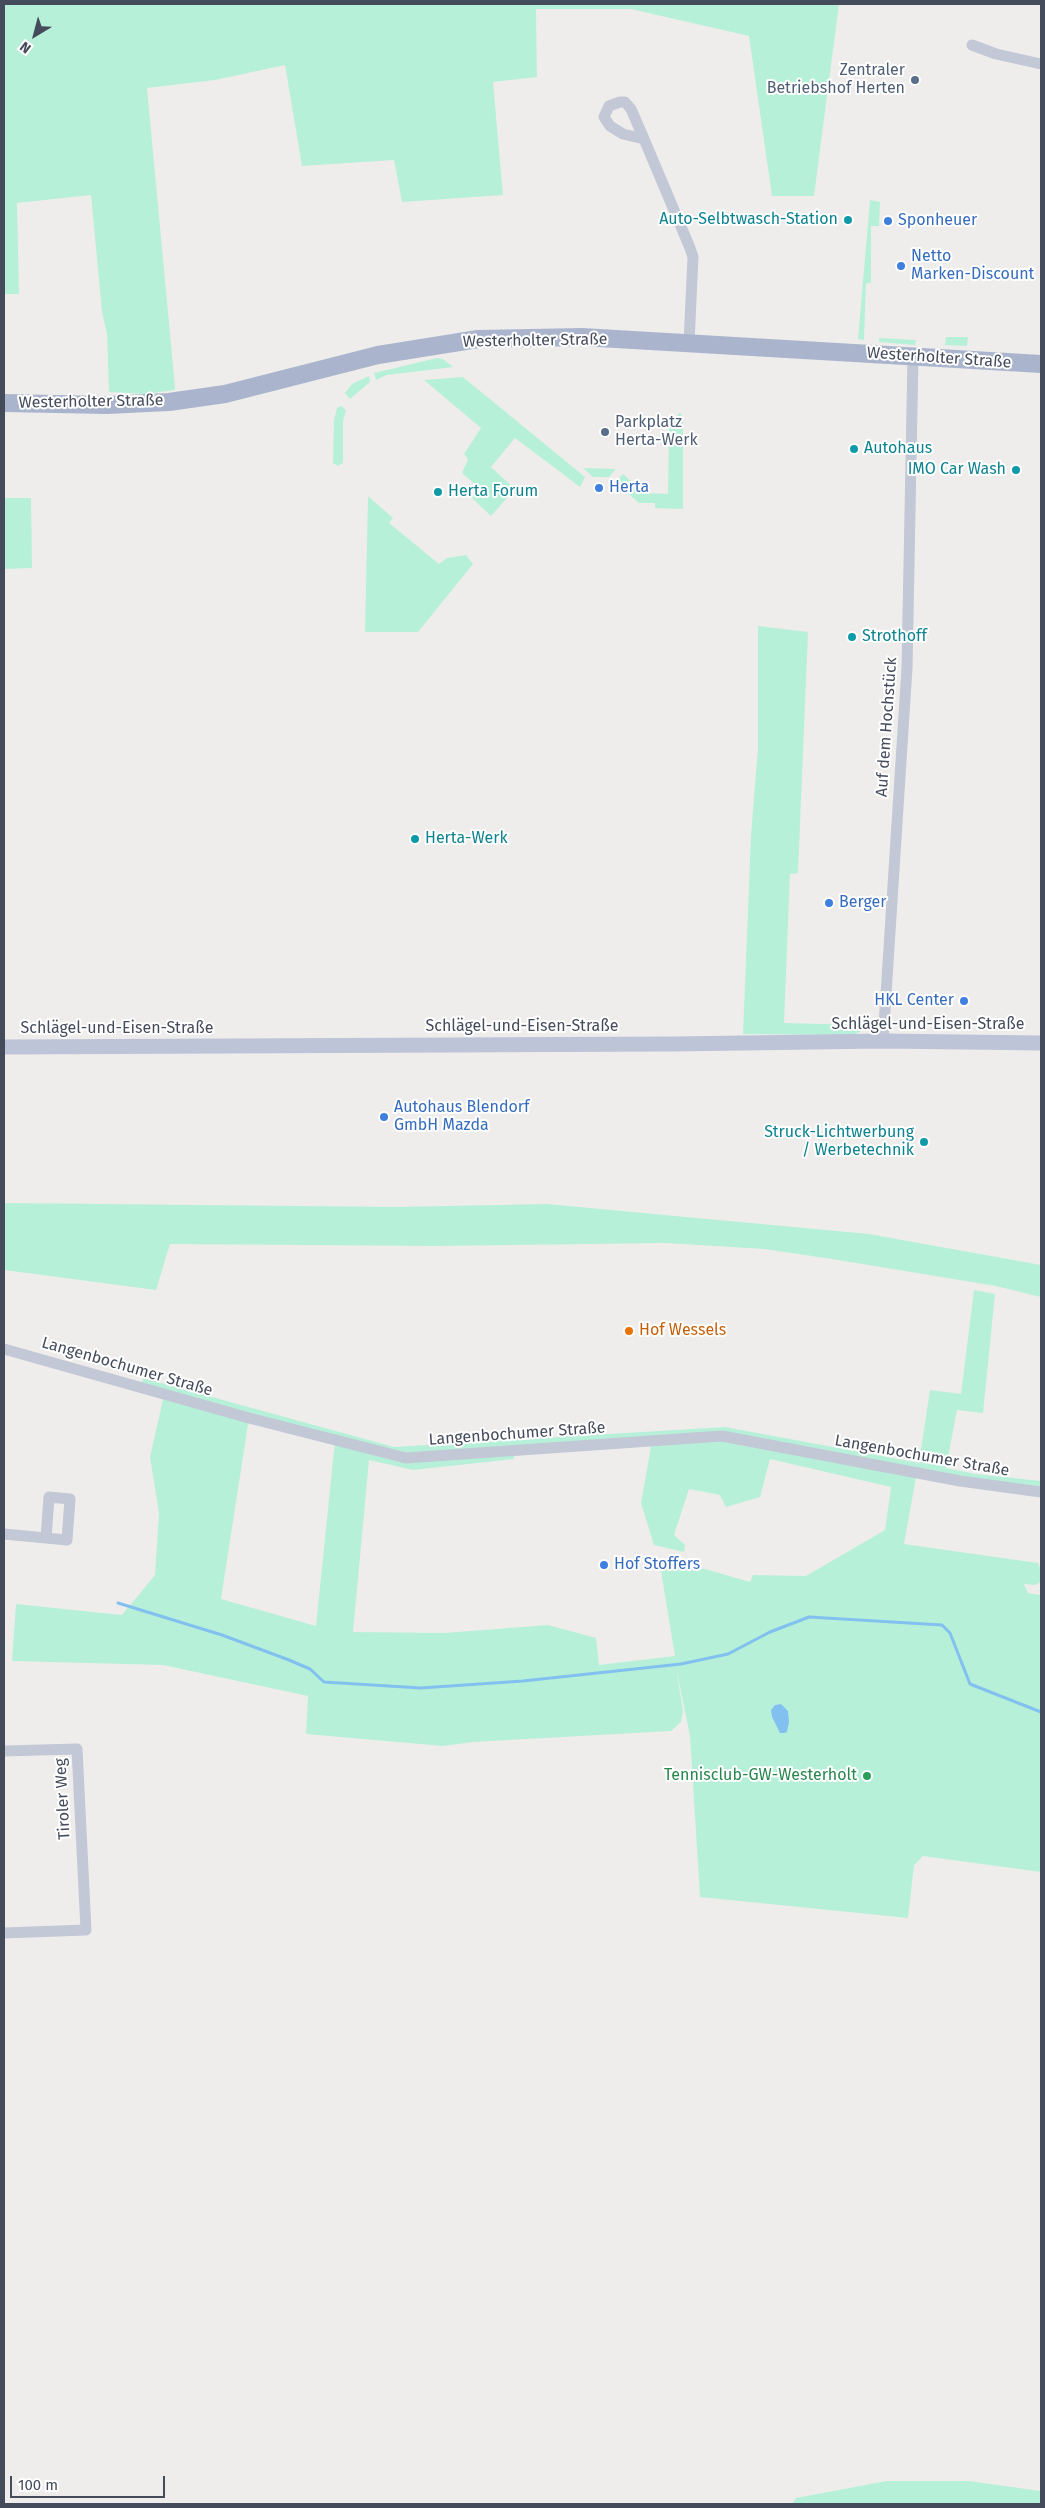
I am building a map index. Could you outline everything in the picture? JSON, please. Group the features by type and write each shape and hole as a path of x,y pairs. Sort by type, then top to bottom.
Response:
{"main road":[{"name":"Westerholter Straße","path":"4,402 107,405 169,402 225,394 378,355 478,339 582,337 1041,364"}],"street":[{"path":"972,45 996,54 1041,64"},
{"path":"644,139 693,258 689,342"},
{"name":"Auf dem Hochstück","path":"883,1040 907,668 913,356"},
{"name":"Schlägel-und-Eisen-Straße","path":"4,1047 673,1044 883,1040 1041,1043"},
{"name":"Langenbochumer Straße","path":"4,1349 183,1400 406,1458 722,1436 960,1481 1041,1492"},
{"path":"4,1534 46,1538"},
{"name":"Tiroler Weg","path":"4,1751 76,1749 86,1930 4,1933"}],"green space":[{"path":"4,4 839,4 814,196 772,196 749,36 631,9 536,9 537,77 493,82 503,195 402,202 394,160 302,166 285,65 215,80 147,88 175,390 145,394 109,392 107,334 102,312 91,195 17,203 19,294 4,294"},
{"path":"870,200 880,202 879,226 871,226 871,283 866,283 864,340 858,339"},
{"path":"946,337 968,337 967,346 945,345"},
{"path":"879,338 916,340 915,345 879,342"},
{"path":"437,358 443,359 453,367 387,375 376,380 374,373"},
{"path":"369,376 370,382 350,399 345,393 352,384"},
{"path":"463,377 585,477 580,487 515,438 491,467 515,489 491,516 472,498 479,488 462,473 468,459 464,454 481,428 424,380"},
{"path":"341,406 346,410 343,421 343,463 338,466 333,463 334,420 337,408"},
{"path":"680,412 683,418 683,509 655,508 655,503 639,503 615,482 623,474 644,493 668,494 669,429 671,423"},
{"path":"583,468 616,469 609,477 593,477"},
{"path":"368,496 393,518 389,523 439,564 447,558 466,555 473,564 418,632 365,632"},
{"path":"4,498 31,498 32,568 4,569"},
{"path":"758,626 808,632 798,873 790,874 784,1023 863,1025 861,1031 854,1035 743,1034 751,835 758,748"},
{"path":"4,1203 396,1207 547,1204 869,1234 1041,1265 1041,1297 996,1286 764,1249 665,1243 436,1246 170,1244 156,1290 4,1270"},
{"path":"974,1290 995,1294 983,1413 957,1410 946,1468 976,1474 1041,1481 1041,1492 917,1472 904,1544 1038,1563 1041,1570 1041,1582 1035,1585 1024,1584 1028,1593 1041,1595 1041,1872 923,1856 914,1865 908,1918 700,1897 690,1736 676,1667 683,1711 681,1722 671,1731 473,1742 443,1746 306,1734 308,1696 163,1665 12,1661 16,1604 122,1615 155,1575 159,1513 150,1457 164,1395 141,1388 143,1378 394,1447 725,1427 919,1463 930,1390 961,1394","holes":["249,1418 335,1441 316,1626 221,1599","652,1441 641,1503 654,1545 684,1552 685,1545 674,1535 689,1489 720,1495 726,1507 760,1497 770,1459 891,1487 885,1530 806,1576 753,1575 750,1582 705,1569 660,1565 675,1656 599,1665 596,1638 548,1625 444,1633 353,1632 369,1460 413,1470 514,1459 514,1449"]},
{"path":"887,2481 969,2481 1041,2491 1041,2504 792,2504 796,2498"}],"water":[{"path":"781,1704 788,1711 789,1722 787,1732 784,1733 780,1733 772,1717 771,1710 775,1705"}],"waterway":[{"path":"118,1603 222,1635 289,1660 310,1669 324,1682 421,1688 523,1681 681,1664 728,1654 770,1632 809,1617 942,1625 950,1633 970,1684 1041,1712"}],"place":[{"name":"Zentraler Betriebshof Herten","path":"915,80"},
{"name":"Auto-Selbtwasch-Station","path":"848,220"},
{"name":"Sponheuer","path":"888,221"},
{"name":"Netto Marken-Discount","path":"901,266"},
{"name":"Parkplatz Herta-Werk","path":"605,432"},
{"name":"Autohaus","path":"854,449"},
{"name":"IMO Car Wash","path":"1016,470"},
{"name":"Herta","path":"599,488"},
{"name":"Herta Forum","path":"438,492"},
{"name":"Strothoff","path":"852,637"},
{"name":"Herta-Werk","path":"415,839"},
{"name":"Berger","path":"829,903"},
{"name":"HKL Center","path":"964,1001"},
{"name":"Autohaus Blendorf GmbH Mazda","path":"384,1117"},
{"name":"Struck-Lichtwerbung / Werbetechnik","path":"924,1142"},
{"name":"Hof Wessels","path":"629,1331"},
{"name":"Hof Stoffers","path":"604,1565"},
{"name":"Tennisclub-GW-Westerholt","path":"867,1776"}]}
